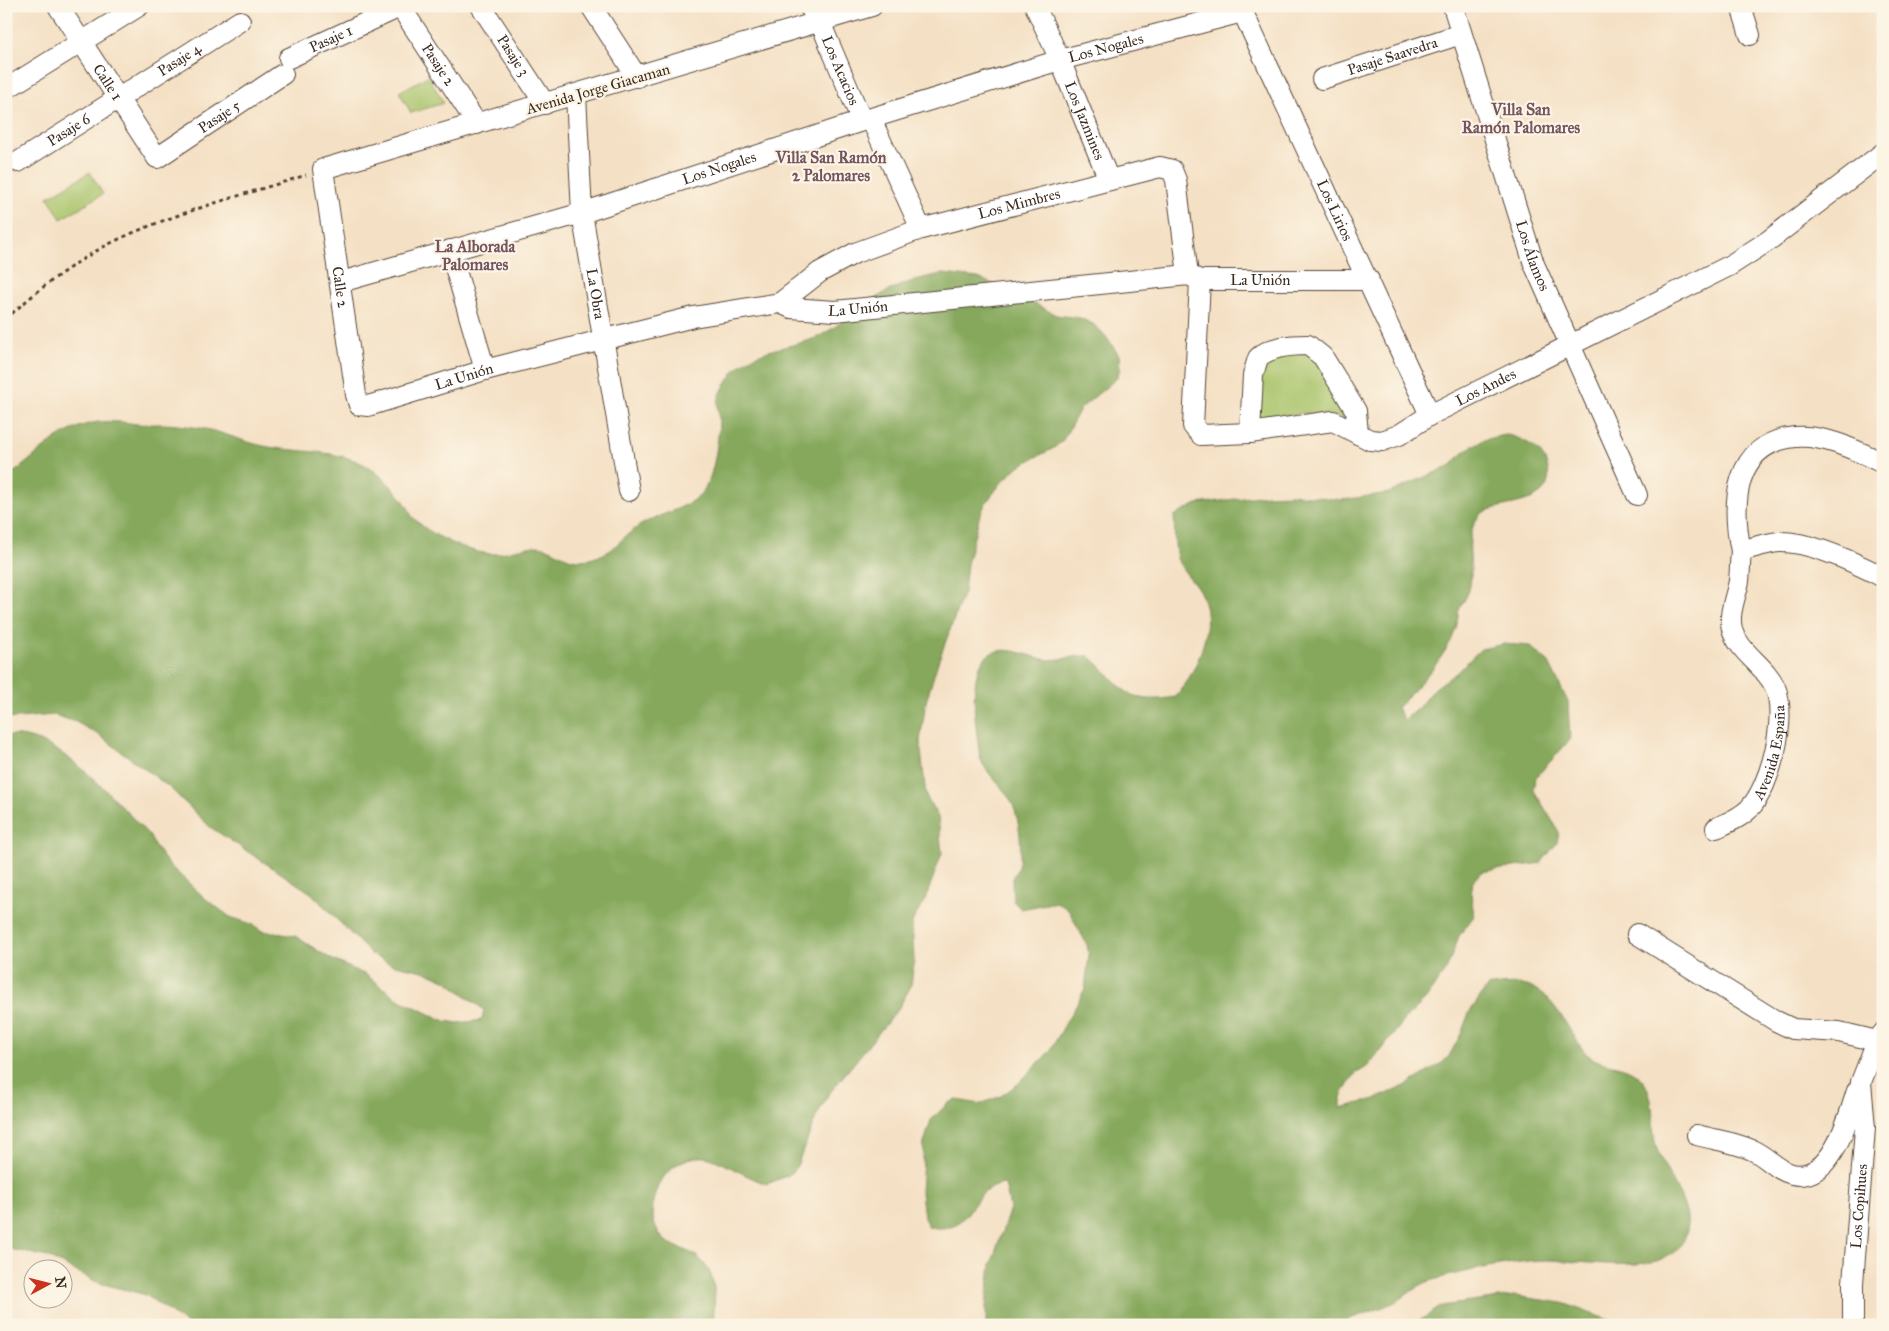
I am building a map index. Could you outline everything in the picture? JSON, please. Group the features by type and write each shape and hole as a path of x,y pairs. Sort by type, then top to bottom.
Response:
{"street":[{"name":"Calle 1","path":"58,6 157,158"},
{"path":"9,80 81,43 139,6"},
{"name":"Pasaje 3","path":"481,6 545,104"},
{"path":"591,6 637,77"},
{"name":"Avenida Jorge Giacaman","path":"318,171 637,77 814,14 872,6"},
{"name":"Los Jazmines","path":"1035,6 1060,60 1109,180"},
{"name":"Los Álamos","path":"1453,6 1531,256 1637,496"},
{"path":"1741,6 1750,35"},
{"name":"Pasaje 1","path":"286,66 400,7"},
{"name":"Pasaje 2","path":"400,7 477,124"},
{"name":"Los Nogales","path":"340,282 582,213 867,120 1060,60 1241,9"},
{"name":"Los Lirios","path":"1241,9 1369,280 1430,415"},
{"name":"Los Acacios","path":"814,14 921,229"},
{"name":"Pasaje 4","path":"119,98 240,21"},
{"name":"Pasaje Saavedra","path":"1322,79 1461,34"},
{"name":"Pasaje 5","path":"157,158 286,66"},
{"name":"La Obra","path":"576,95 582,213 629,491"},
{"name":"Pasaje 6","path":"18,162 119,98"},
{"name":"Los Andes","path":"1194,278 1192,426 1201,435 1250,432 1333,421 1370,440 1382,441 1399,435 1430,415 1750,254 1883,153"},
{"name":"Los Mimbres","path":"780,303 820,272 855,253 921,229 1160,167 1172,170 1176,180 1194,278"},
{"name":"Calle 2","path":"318,171 340,282 359,405"},
{"path":"450,250 485,370"},
{"name":"La Unión","path":"359,405 368,406 485,370 693,317 780,303 791,308 835,311 1194,278 1369,280"},
{"path":"1250,432 1253,375 1258,358 1272,349 1282,346 1308,345 1323,357 1356,411 1358,434"},
{"name":"Avenida España","path":"1716,828 1749,809 1760,792 1776,745 1781,718 1776,688 1768,675 1741,647 1733,630 1730,614 1739,578 1741,551 1735,512 1739,480 1753,457 1768,444 1796,437 1821,440 1883,463"},
{"path":"1741,551 1779,542 1800,544 1845,559 1883,577"},
{"path":"1637,934 1784,1025 1806,1031 1839,1032 1880,1037"},
{"name":"Los Copihues","path":"1854,1325 1853,1283 1865,1128 1860,1082 1880,1037"},
{"path":"1697,1134 1751,1150 1791,1174 1802,1175 1813,1171 1836,1148 1846,1127 1860,1082"}],"path":[{"path":"6,319 67,270 111,244 153,225 318,171"}],"green space":[{"path":"428,76 444,103 411,113 399,92"},
{"path":"90,172 103,194 61,219 48,197"},
{"path":"943,274 978,278 1011,291 1056,315 1080,318 1093,324 1104,334 1119,355 1120,368 1117,378 1080,409 1063,440 1054,448 1019,466 1002,482 985,504 979,518 967,564 964,592 937,665 926,702 920,741 926,796 938,817 942,853 925,900 912,922 914,960 911,986 898,1009 828,1095 816,1117 797,1166 789,1175 767,1184 705,1157 691,1158 679,1163 668,1172 660,1183 652,1209 654,1222 660,1235 665,1240 696,1256 708,1269 715,1297 713,1325 188,1325 146,1295 99,1283 72,1269 72,1258 50,1258 6,1248 6,736 25,737 45,744 65,756 84,771 103,787 149,835 169,865 206,899 230,917 252,924 262,931 295,936 331,959 366,975 398,999 445,1021 458,1023 482,1020 484,1010 447,981 427,972 391,964 371,954 311,893 210,827 169,787 99,735 76,722 54,715 6,719 6,478 56,439 79,427 92,423 165,424 200,428 269,447 326,453 354,460 373,470 389,484 408,507 412,516 427,530 461,547 493,554 538,546 575,560 591,559 613,548 639,526 689,503 703,491 710,477 717,446 719,398 734,372 741,365 749,359 768,351 807,341 821,335 876,298 918,279"},
{"path":"1306,352 1322,363 1350,421 1313,413 1291,414 1255,421 1258,361"},
{"path":"1507,435 1516,437 1538,450 1547,464 1548,481 1544,490 1537,496 1494,508 1479,516 1471,534 1471,581 1469,590 1459,610 1456,629 1451,641 1438,661 1397,708 1404,720 1419,707 1433,689 1455,674 1481,649 1504,644 1530,646 1549,663 1568,702 1570,740 1536,777 1533,789 1559,832 1557,843 1541,863 1481,872 1473,881 1471,894 1474,916 1459,936 1447,968 1426,999 1408,1016 1367,1067 1355,1074 1341,1096 1341,1108 1375,1099 1405,1086 1441,1064 1449,1056 1460,1036 1469,1013 1487,987 1517,984 1528,986 1546,997 1554,1006 1588,1055 1601,1062 1629,1070 1636,1074 1646,1086 1651,1101 1655,1142 1682,1199 1686,1214 1687,1228 1683,1241 1672,1254 1661,1260 1646,1263 1611,1264 1545,1260 1503,1264 1443,1277 1425,1283 1395,1302 1349,1319 1344,1325 986,1325 986,1306 991,1265 1010,1208 1005,1184 993,1187 984,1193 964,1218 955,1224 944,1228 929,1227 924,1218 921,1192 924,1143 931,1120 948,1103 957,1100 980,1104 1001,1096 1018,1084 1050,1051 1085,989 1089,956 1087,945 1068,909 1056,902 1021,909 1013,901 1012,880 1020,860 1019,828 1010,799 980,758 974,697 980,667 987,656 1004,650 1048,660 1089,656 1118,685 1134,696 1145,699 1176,697 1198,660 1203,646 1207,617 1199,590 1177,558 1174,516 1197,504 1267,495 1291,494 1342,500 1389,493 1452,465 1464,452 1476,444 1491,438"},
{"path":"1514,1296 1563,1303 1621,1325 1413,1325 1442,1306"}],"district":[{"name":"Villa San Ramón Palomares","path":"1521,118"},
{"name":"Villa San Ramón 2 Palomares","path":"831,166"},
{"name":"La Alborada Palomares","path":"475,255"}]}
